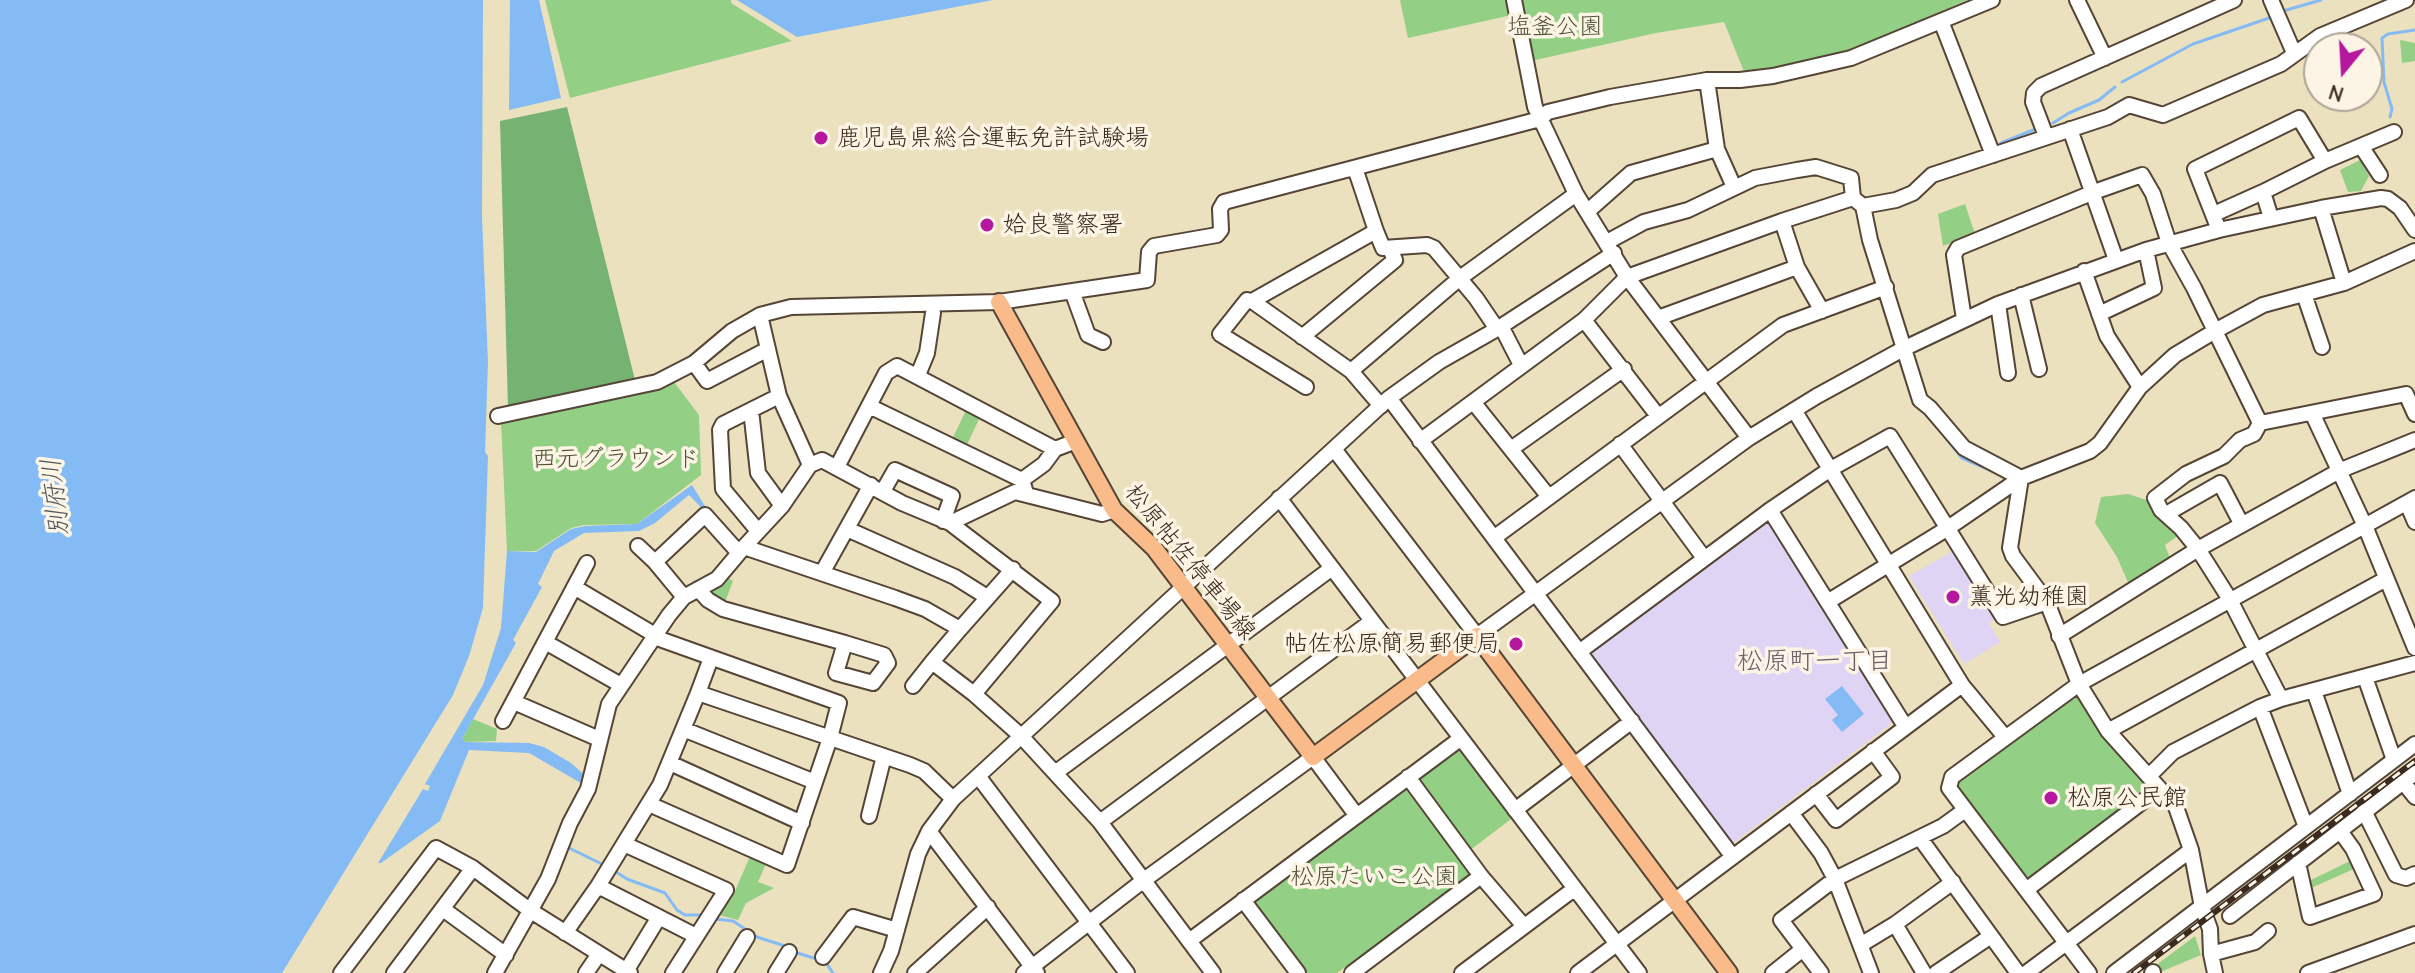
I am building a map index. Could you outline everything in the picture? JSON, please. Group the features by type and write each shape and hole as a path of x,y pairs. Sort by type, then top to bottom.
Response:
{"main road":[{"name":"松原帖佐停車場線","path":"999,302 1114,510 1154,548 1313,757"},
{"path":"1313,757 1477,636 1729,973"}],"street":[{"path":"1514,0 1535,107 1576,194 1627,277 1749,438"},
{"path":"498,416 657,382 694,363 732,331 760,315 791,307 999,302 1147,280 1149,252 1154,246 1217,235 1221,230 1220,209 1224,202 1540,119 1548,112 1594,101 1707,80 1773,76 1851,58 1992,0"},
{"path":"2077,0 2105,58"},
{"path":"2046,136 2033,102 2034,93 2041,86 2234,0"},
{"path":"2271,0 2294,53"},
{"path":"1420,441 1584,320 1627,277 1782,221 1858,202 1896,200 1913,193 1932,175 2108,117 2129,105 2163,115 2281,64 2320,36 2406,0"},
{"path":"1941,21 1993,155"},
{"path":"1707,80 1717,149 1734,187"},
{"path":"2219,230 2195,169 2299,118 2325,161"},
{"path":"2070,129 2116,260"},
{"path":"2214,214 2394,132"},
{"path":"2361,146 2380,175"},
{"path":"1588,211 1631,173 1717,149"},
{"path":"881,973 891,951 918,854 929,831 953,799 1385,402 1439,362 1499,327 1644,222 1688,210 1755,178 1816,167 1851,178 1920,400 1964,448 2021,478"},
{"path":"1355,168 1383,248 1427,245 1434,248 1499,327 1521,365"},
{"path":"1964,319 1954,255 1958,248 2142,175 2153,194 2169,243 2260,423"},
{"path":"2263,192 2271,218"},
{"path":"1351,371 1460,278 1576,194"},
{"path":"1334,449 1477,636 1661,499 1749,438 1903,349 1998,304 2169,243 2321,208 2388,199 2400,208 2415,230"},
{"path":"2321,208 2344,283"},
{"path":"1782,221 1797,267 1822,311"},
{"path":"1305,388 1220,334 1247,300 1252,301 1376,231"},
{"path":"1302,337 1395,260 1390,249"},
{"path":"2099,314 2154,288 2146,250"},
{"path":"1829,601 1948,528 2021,478 2090,451 2100,443 2140,387 2175,355 2215,331 2263,305 2344,283 2415,251"},
{"path":"1658,318 1797,267"},
{"path":"2084,271 2107,336 2140,387"},
{"path":"1495,537 1783,325 1886,287"},
{"path":"1072,291 1088,335 1103,342"},
{"path":"2304,294 2322,347"},
{"path":"2021,295 2039,369"},
{"path":"1252,301 1351,371 1385,402 1420,441 1733,857"},
{"path":"1998,304 2008,373"},
{"path":"918,375 927,353 933,313"},
{"path":"760,315 779,396 810,465"},
{"path":"1584,320 1658,416"},
{"path":"694,363 707,381 768,349"},
{"path":"837,467 891,367 897,366 1055,449"},
{"path":"1511,449 1624,369"},
{"path":"2260,423 2313,415 2410,393 2415,414"},
{"path":"758,531 723,489 720,430 723,424 779,396"},
{"path":"1474,403 1549,497"},
{"path":"869,406 1024,486 1047,501 1102,514 1114,510"},
{"path":"751,410 758,473 782,506"},
{"path":"1794,410 1962,685 2005,737"},
{"path":"2313,415 2341,470 2386,579 2411,627 2415,648"},
{"path":"2260,423 2254,434 2240,440 2224,456 2186,474 2155,498 2198,549 2229,598 2281,699"},
{"path":"1579,652 1770,510 1829,470 1890,436 2003,617 2047,602"},
{"path":"2059,636 2198,549 2341,470 2415,440"},
{"path":"946,522 1015,492 1024,486 1055,449 1076,441"},
{"path":"1620,444 1704,558"},
{"path":"495,973 553,870 570,823 593,777 609,704 684,597 717,579 782,506 810,465 822,460 902,503 946,522 1052,601 974,694"},
{"path":"822,573 847,529 877,488 895,470 952,496 946,522"},
{"path":"2021,478 2010,548 2018,565 2047,602 2079,684 2108,731 2176,807 2191,850 2202,907 2210,929 2215,973"},
{"path":"2166,514 2220,483 2242,525"},
{"path":"1279,498 1639,973"},
{"path":"2089,973 1949,788 1952,777 2079,684 2229,598 2411,500 2415,522"},
{"path":"1770,510 1905,726"},
{"path":"655,562 705,515 741,550 822,573 925,609 960,629"},
{"path":"847,529 955,577 987,597"},
{"path":"638,546 684,597"},
{"path":"503,721 587,563"},
{"path":"1055,773 1332,568"},
{"path":"913,686 1013,569"},
{"path":"2108,731 2386,579"},
{"path":"574,587 654,636 839,703 787,865 649,804"},
{"path":"698,589 723,609 845,643"},
{"path":"1100,822 1372,621"},
{"path":"547,643 621,685"},
{"path":"565,933 649,804 670,763 711,658"},
{"path":"932,662 1021,736 1100,822 1213,973"},
{"path":"2149,776 2173,752 2260,707 2415,663"},
{"path":"2365,677 2394,760"},
{"path":"1578,973 1962,685"},
{"path":"2314,691 2350,794"},
{"path":"698,693 924,771 953,799"},
{"path":"514,702 599,739"},
{"path":"2260,707 2306,827"},
{"path":"1515,810 1632,721"},
{"path":"683,729 815,782"},
{"path":"1189,941 1460,739"},
{"path":"2114,973 2415,744"},
{"path":"1816,794 1836,820 1892,777 1873,751"},
{"path":"869,816 884,756"},
{"path":"929,831 988,907 1031,971 1144,880 1313,757 1357,816"},
{"path":"670,763 802,823"},
{"path":"978,776 1127,973"},
{"path":"1408,777 1481,876 1523,925"},
{"path":"2230,916 2409,777 2415,797"},
{"path":"2026,890 2158,790"},
{"path":"1821,973 1781,920 1835,879 1920,838 1965,810"},
{"path":"2364,811 2396,875 2406,878 2415,874"},
{"path":"1791,813 1821,853 1835,879 1871,973"},
{"path":"2298,863 2310,917 2374,894 2353,849 2340,831"},
{"path":"1920,838 2018,973"},
{"path":"624,844 726,890 673,973"},
{"path":"341,973 436,848 473,868 531,911 627,972 659,917"},
{"path":"2026,973 2191,850"},
{"path":"394,973 473,868"},
{"path":"1352,973 1481,876"},
{"path":"1862,944 1953,882"},
{"path":"598,886 696,936"},
{"path":"1462,973 1574,889"},
{"path":"1243,900 1298,973"},
{"path":"915,973 988,907"},
{"path":"443,909 506,955"},
{"path":"823,957 853,917 897,930"},
{"path":"1895,924 1924,973"},
{"path":"2211,954 2255,942 2268,931"},
{"path":"2308,973 2338,968 2415,934"},
{"path":"1936,973 1991,936"},
{"path":"725,973 747,937"},
{"path":"1773,973 1803,949"},
{"path":"776,973 789,952"},
{"path":"586,973 599,954"}],"shaded area":[{"path":"1770,516 1896,720 1732,844 1586,651"},
{"name":"薫光幼稚園","path":"1955,550 1997,618 1989,623 2000,642 1964,664 1909,576"}],"green space":[{"path":"545,0 731,0 731,3 792,41 570,98"},
{"path":"1400,0 1509,0 1512,15 1408,38"},
{"name":"塩釜公園","path":"1519,0 1967,0 1859,47 1745,74 1724,22 1656,33 1531,61"},
{"path":"2400,40 2415,43 2415,61 2402,63"},
{"path":"567,107 635,380 508,408 500,121"},
{"path":"2360,160 2369,176 2361,191 2348,192 2340,170"},
{"path":"1965,204 1975,234 1943,246 1938,214"},
{"name":"西元グラウンド","path":"671,378 699,415 701,475 637,524 584,525 571,528 536,551 507,551 501,420"},
{"path":"966,410 980,417 965,449 951,442"},
{"path":"2128,494 2156,503 2182,533 2165,545 2171,561 2130,587 2117,557 2095,523 2101,497"},
{"path":"725,576 733,581 724,605 706,594"},
{"path":"2074,693 2150,792 2029,882 2024,880 1955,788 1956,781"},
{"path":"473,719 497,729 496,741 464,742 462,739"},
{"path":"1460,744 1515,816 1469,851 1414,780"},
{"name":"松原たいこ公園","path":"1411,786 1473,869 1468,877 1337,973 1306,973 1250,900 1402,787"},
{"path":"752,852 768,859 758,882 774,888 746,903 738,920 715,914 729,892 735,891"},
{"path":"2352,860 2356,868 2309,889 2307,882"},
{"path":"2195,936 2201,955 2158,973 2155,966"}],"water":[{"name":"別府川","path":"0,0 483,0 482,216 488,362 485,452 488,456 483,608 469,656 453,695 282,973 0,973"},
{"path":"510,0 539,0 561,98 509,110"},
{"path":"737,0 993,0 797,37"},
{"path":"692,485 705,506 740,543 737,545 689,495 655,523 639,531 584,533 554,551 538,584 542,587 513,640 516,643 462,739 465,742 529,743 544,747 571,763 588,778 586,786 529,753 469,750 440,821 378,863 423,789 428,791 430,786 425,784 483,685 501,628 507,551 536,552 571,529 585,526 637,524"},
{"path":"1842,686 1864,714 1842,732 1832,720 1838,715 1825,699"}],"waterway":[{"path":"2283,11 2321,0"},
{"path":"2122,82 2193,44 2272,17"},
{"path":"2390,117 2392,109 2384,82 2382,38 2388,34 2415,30"},
{"path":"2053,123 2099,100 2115,87"},
{"path":"2001,143 2038,128"},
{"path":"1918,406 1937,427"},
{"path":"1947,439 1962,458 1999,474"},
{"path":"574,831 582,816"},
{"path":"569,845 569,848 606,866"},
{"path":"613,870 627,879 665,893 677,910 685,915 705,915"},
{"path":"715,919 733,921 757,937 788,947"},
{"path":"794,952 817,959"},
{"path":"824,960 833,973"}],"railway":[{"path":"2134,973 2415,761"}],"place":[{"name":"鹿児島県総合運転免許試験場","path":"821,138"},
{"name":"姶良警察署","path":"987,225"},
{"name":"薫光幼稚園","path":"1953,597"},
{"name":"帖佐松原簡易郵便局","path":"1516,644"},
{"name":"松原公民館","path":"2051,798"}],"district":[{"name":"松原町一丁目","path":"1815,662"}]}
